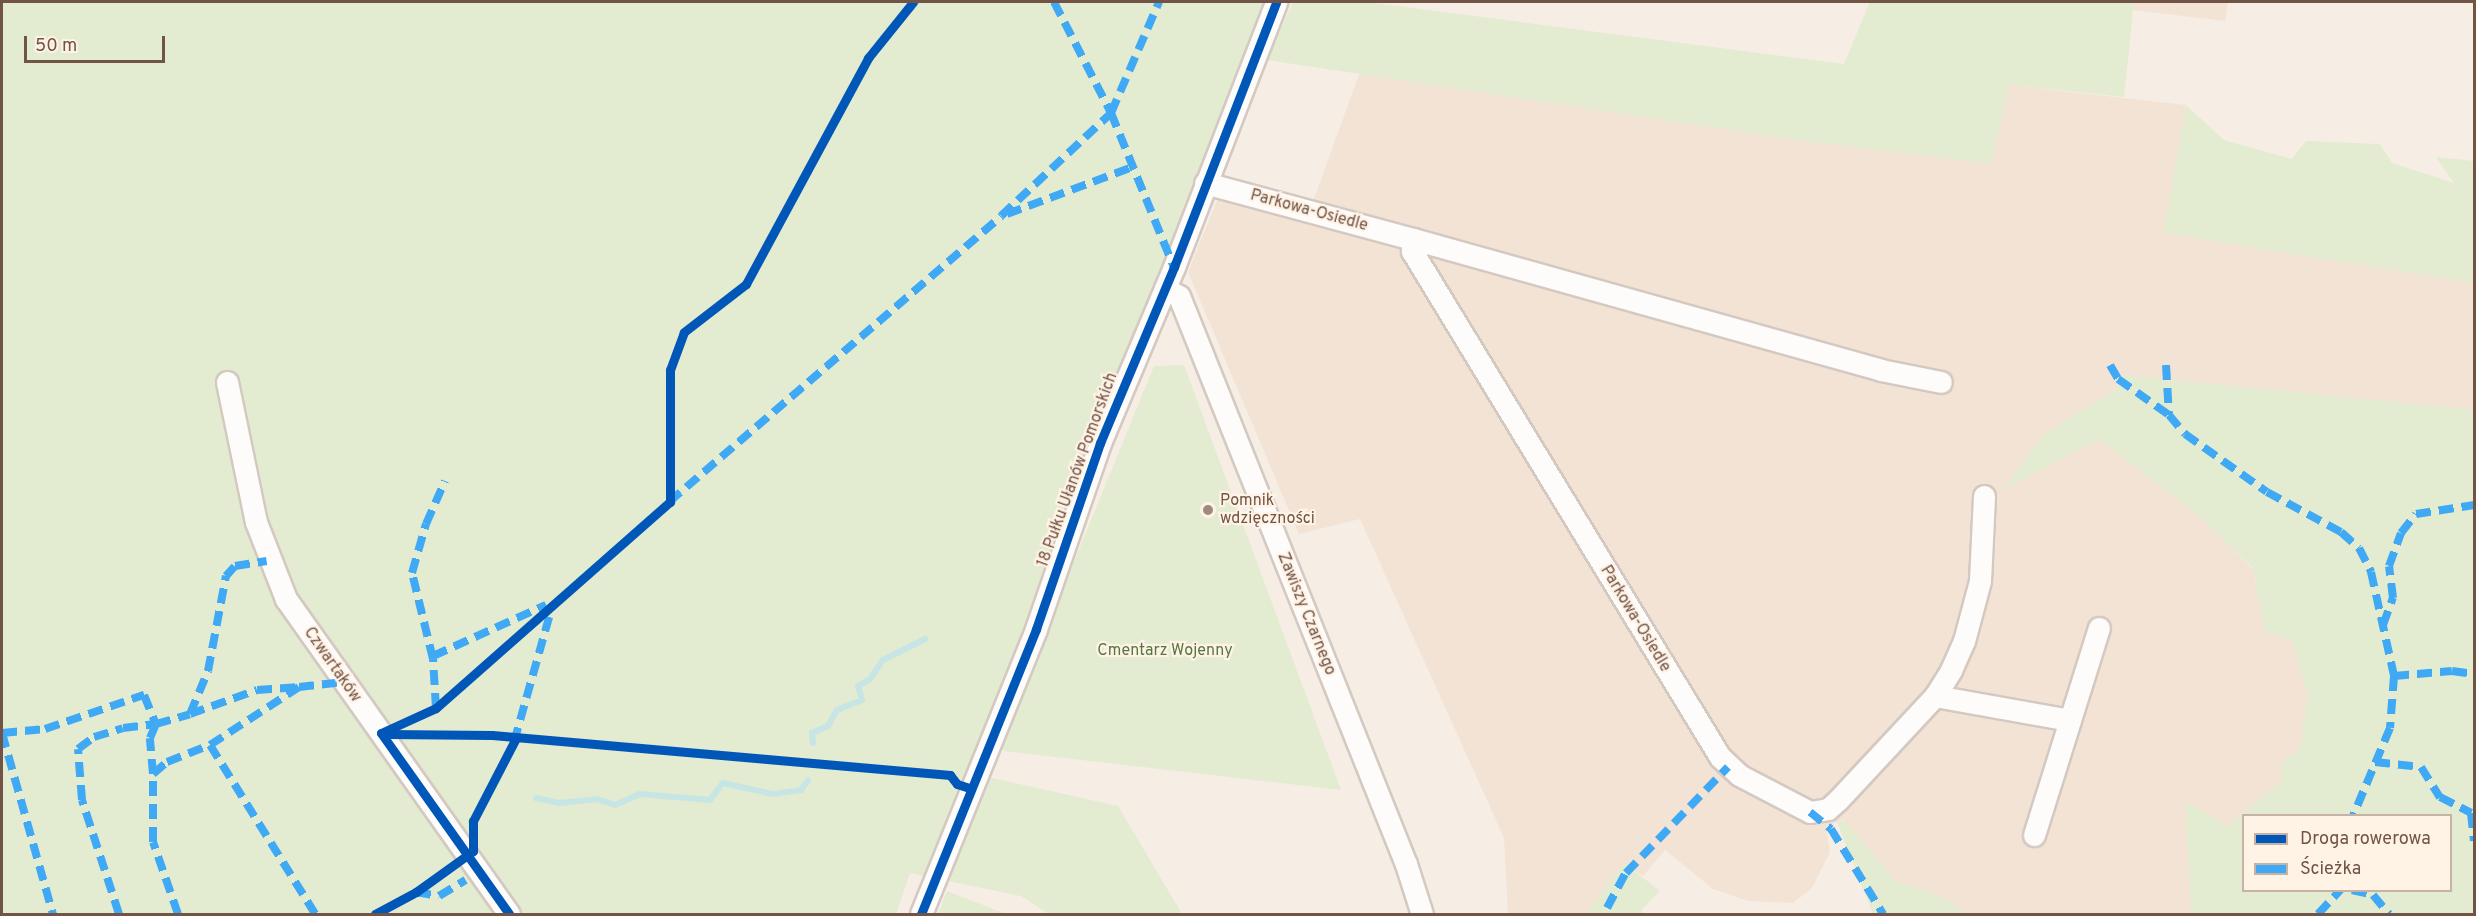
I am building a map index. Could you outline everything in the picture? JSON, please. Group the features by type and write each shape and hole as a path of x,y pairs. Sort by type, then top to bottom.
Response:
{"street":[{"name":"18 Pułku Ułanów Pomorskich","path":"921,915 1036,629 1100,443 1165,288 1276,2"},
{"name":"Parkowa-Osiedle","path":"1205,183 1881,370 1941,382"},
{"name":"Parkowa-Osiedle","path":"1413,239 1412,251 1728,766 1810,812 1828,809 1935,696 1951,670 1974,611 1980,581 1983,496"},
{"name":"Zawiszy Czarnego","path":"1165,288 1179,296 1406,864 1422,915"},
{"name":"Czwartaków","path":"227,382 256,522 267,561 286,599 509,915"},
{"path":"2034,835 2099,628"},
{"path":"1935,696 2070,720"}],"shaded area":[{"path":"2134,2 2228,2 2225,21 2133,10"},
{"path":"1359,74 1805,141 1992,163 2008,85 2186,105 2164,233 2474,283 2474,410 2123,375 2118,388 2044,434 2005,489 2099,438 2200,517 2253,569 2265,632 2292,640 2309,695 2300,748 2281,765 2282,780 2228,826 2186,802 2191,907 2187,914 1968,914 1940,895 1897,882 1843,820 1826,826 1830,852 1812,888 1793,903 1748,901 1713,889 1665,850 1643,876 1624,864 1586,914 1508,914 1504,838 1360,519 1299,534 1188,272 1218,198 1306,221"}],"green space":[{"path":"2,2 1264,2 1248,57 970,773 1118,806 1182,914 1049,914 1021,896 910,873 896,914 2,914"},
{"path":"1293,2 1366,2 1844,64 1870,2 2134,2 2124,97 2008,85 1992,164 1805,141 1267,60"},
{"path":"2186,105 2224,140 2292,159 2306,141 2380,144 2392,163 2454,183 2436,157 2474,161 2474,283 2164,233"},
{"name":"Cmentarz Wojenny","path":"1184,365 1341,790 1004,751 1000,743 1154,366"},
{"path":"2123,375 2474,410 2474,914 2187,914 2191,907 2185,801 2228,826 2242,814 2242,892 2452,892 2452,814 2242,814 2282,780 2281,765 2300,748 2308,695 2292,640 2265,632 2253,568 2200,517 2099,439 2003,490 2044,434 2118,388"},
{"path":"1844,820 1897,882 1940,895 1968,914 1873,914 1837,822"},
{"path":"1624,863 1660,891 1641,910 1643,914 1586,914"},
{"path":"947,891 1006,914 938,914"}],"waterway":[{"path":"813,743 812,733 828,726 837,710 862,700 858,686 870,679 883,660 925,639"},
{"path":"536,798 560,803 597,799 615,805 640,794 710,800 723,783 773,794 801,790 808,780"}],"marked path":[{"path":"1054,2 1111,113 1174,267"},
{"path":"669,502 1001,216 1111,113 1159,2"},
{"path":"1007,214 1133,167"},
{"path":"2110,365 2118,379 2169,415"},
{"path":"2166,365 2169,415 2185,434 2267,492 2341,532 2359,548 2371,572 2394,676 2390,728 2354,814"},
{"path":"436,708 433,659 412,573 426,524 445,481"},
{"path":"2383,625 2393,598 2389,566 2401,533 2416,514 2474,505"},
{"path":"2,733 45,729 144,695 156,724 190,714 208,671 226,576 235,566 267,561"},
{"path":"433,656 546,605"},
{"path":"514,742 552,607"},
{"path":"2394,676 2452,671 2474,674"},
{"path":"178,914 153,842 153,774 167,762 210,745 299,687 344,682"},
{"path":"190,714 257,690 296,687"},
{"path":"153,774 150,738 156,724"},
{"path":"119,914 82,800 78,749 94,737 123,728 156,724"},
{"path":"2,733 53,914"},
{"path":"210,745 315,914"},
{"path":"2375,762 2421,767 2440,797 2471,813 2474,841"},
{"path":"1607,908 1626,873 1728,767"},
{"path":"1810,812 1831,829 1883,914"},
{"path":"416,892 439,896 466,880"},
{"path":"2318,914 2338,892"},
{"path":"2360,892 2373,895 2389,914"}],"cycle path":[{"path":"381,733 436,708 670,502 670,370 684,332 746,284 868,58 913,2"},
{"path":"921,914 1036,629 1100,443 1174,267 1276,2"},
{"path":"381,733 509,914"},
{"path":"387,734 492,735 950,775 957,784 969,788"},
{"path":"375,914 416,892 473,851 473,821 516,738"}],"place":[{"name":"Pomnik wdzięczności","path":"1208,510"}]}
